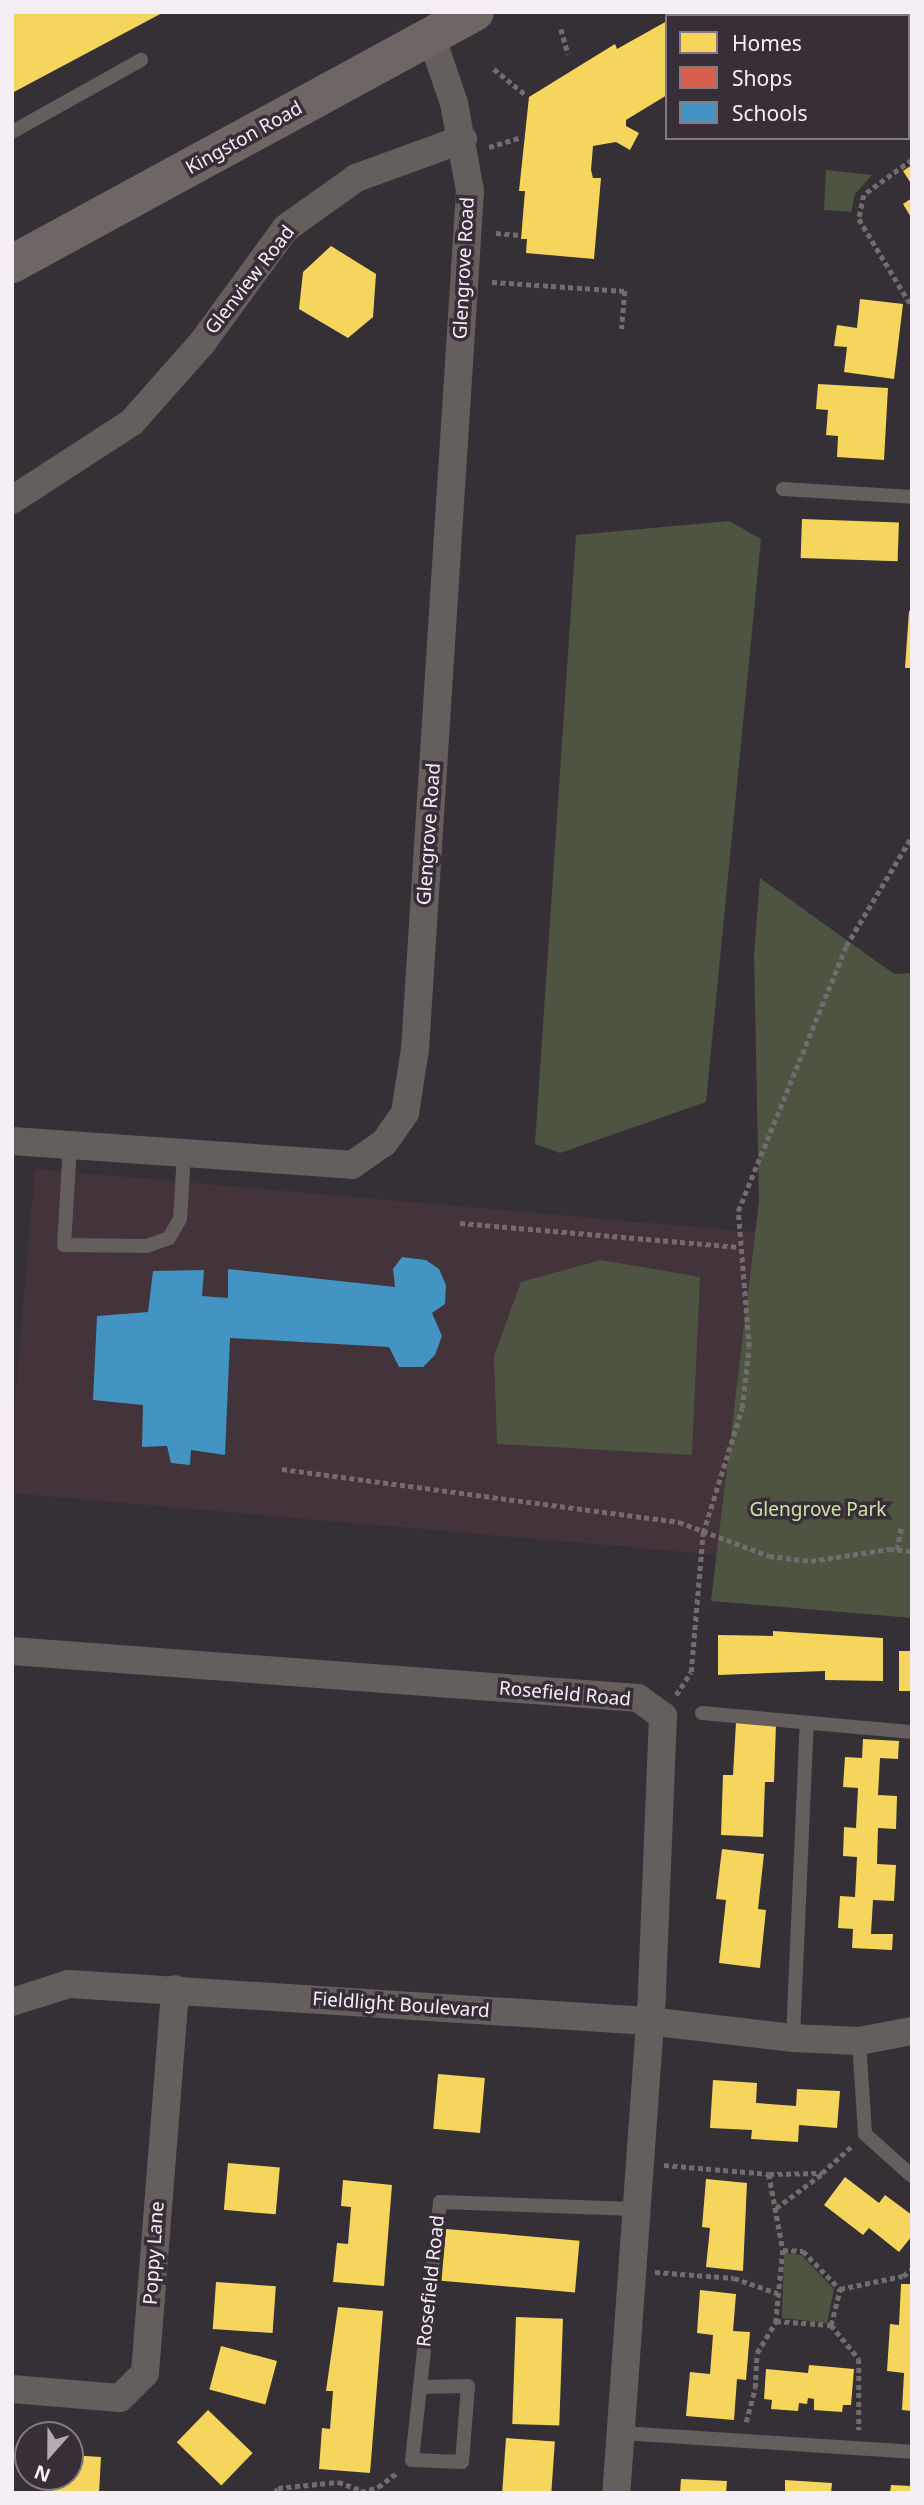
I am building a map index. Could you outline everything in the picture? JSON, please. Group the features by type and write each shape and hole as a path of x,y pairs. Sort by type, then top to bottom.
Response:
{"main road":[{"name":"Kingston Road","path":"12,264 475,12"}],"street":[{"path":"431,36 476,143"},
{"name":"Glenview Road","path":"12,500 132,422 202,343 286,228 356,177 476,143"},
{"name":"Glengrove Road","path":"12,1141 352,1165 384,1143 405,1113 415,1049 470,191 476,143"},
{"name":"Rosefield Road","path":"12,1651 638,1698 663,1716"},
{"path":"616,2493 622,2433 629,2270 648,2021 663,1716"},
{"name":"Fieldlight Boulevard","path":"12,2002 69,1984 648,2021 793,2038 859,2041 912,2031"},
{"name":"Poppy Lane","path":"12,2389 120,2398 145,2373 174,1989"}],"lane":[{"path":"12,132 141,60"},
{"path":"783,489 912,496"},
{"path":"70,1145 64,1245 146,1246 169,1238 180,1219 184,1154"},
{"path":"702,1713 912,1732"},
{"path":"793,2038 807,1723"},
{"path":"859,2041 865,2134 912,2176"},
{"name":"Rosefield Road","path":"412,2460 440,2202 634,2209"},
{"path":"412,2460 463,2462 468,2386 420,2387"},
{"path":"622,2433 912,2452"}],"path":[{"path":"561,29 568,54"},
{"path":"494,69 525,94"},
{"path":"476,143 521,136"},
{"path":"912,160 864,195 859,219 912,307"},
{"path":"496,233 520,235"},
{"path":"492,282 625,291 622,329"},
{"path":"663,1716 691,1672 703,1533 742,1408 749,1347 738,1210 841,959 912,836"},
{"path":"460,1223 739,1247"},
{"path":"282,1469 679,1522 769,1556 801,1560 897,1550 912,1551"},
{"path":"897,1550 901,1527"},
{"path":"776,2208 822,2173 865,2134"},
{"path":"638,2164 769,2174 822,2173"},
{"path":"741,2441 755,2388 757,2353 776,2321 783,2250 769,2174"},
{"path":"783,2250 803,2251 839,2289"},
{"path":"839,2289 903,2276 912,2269"},
{"path":"629,2270 734,2278 777,2294"},
{"path":"831,2325 839,2289"},
{"path":"776,2321 831,2325 859,2359 859,2449"},
{"path":"275,2493 278,2488 338,2483 361,2492 378,2487 412,2460"}],"shaded area":[{"path":"35,1169 755,1232 727,1556 12,1493 12,1432"}],"green space":[{"path":"826,170 872,175 855,194 851,212 824,210"},
{"path":"729,521 761,539 706,1102 560,1153 535,1144 576,535"},
{"name":"Glengrove Park","path":"760,878 894,974 912,973 912,1618 711,1601 759,1201 754,954"},
{"path":"601,1260 700,1277 692,1455 497,1444 494,1356 521,1282"},
{"path":"784,2253 801,2255 834,2289 827,2323 782,2318"}],"building: Homes":[{"path":"12,12 164,12 12,93"},
{"path":"704,12 705,14 680,14"},
{"path":"665,22 665,96 626,120 626,126 639,133 630,150 616,142 593,146 593,178 601,178 594,259 526,253 527,239 521,239 525,191 519,191 529,97 615,44 617,49"},
{"path":"912,165 912,185 903,171"},
{"path":"912,198 912,219 903,204"},
{"path":"331,246 376,274 373,317 348,338 299,309 303,272"},
{"path":"860,299 903,304 894,379 844,372 847,347 834,346 837,325 857,328"},
{"path":"818,384 888,388 884,460 837,457 838,436 826,435 828,410 816,409"},
{"path":"802,519 899,522 898,561 801,558"},
{"path":"909,611 912,611 912,668 905,668"},
{"path":"773,1631 883,1638 883,1681 825,1680 825,1671 718,1675 718,1635 773,1636"},
{"path":"899,1651 912,1651 912,1691 899,1691"},
{"path":"736,1722 776,1724 774,1782 765,1782 763,1837 721,1835 723,1775 733,1775"},
{"path":"863,1739 899,1741 898,1759 880,1758 878,1795 897,1796 896,1829 878,1828 877,1864 896,1865 894,1901 873,1900 871,1934 893,1934 892,1950 852,1948 853,1929 838,1928 840,1896 855,1897 857,1857 843,1856 844,1827 856,1828 858,1788 843,1787 845,1757 862,1758"},
{"path":"722,1849 764,1854 758,1909 766,1910 760,1968 719,1963 726,1900 716,1899"},
{"path":"438,2074 485,2078 480,2133 433,2129"},
{"path":"713,2080 757,2083 756,2103 796,2106 797,2089 840,2091 837,2128 799,2125 798,2142 751,2139 752,2130 710,2128"},
{"path":"228,2163 280,2168 276,2214 224,2210"},
{"path":"845,2177 879,2203 885,2195 912,2215 912,2236 899,2252 869,2228 863,2235 824,2205"},
{"path":"706,2179 747,2183 743,2271 706,2267 710,2228 702,2227"},
{"path":"343,2180 392,2185 384,2286 333,2282 337,2243 348,2244 351,2207 341,2206"},
{"path":"446,2229 579,2241 575,2292 441,2281"},
{"path":"216,2282 276,2286 273,2333 213,2329"},
{"path":"901,2284 912,2284 912,2411 902,2410 904,2373 887,2371 890,2324 899,2325"},
{"path":"700,2290 736,2294 733,2331 750,2332 746,2380 737,2379 734,2420 686,2416 690,2372 710,2374 713,2335 697,2333"},
{"path":"338,2307 383,2311 370,2473 319,2469 322,2428 330,2429 333,2391 326,2391"},
{"path":"516,2317 563,2319 559,2426 512,2424"},
{"path":"221,2346 277,2361 265,2404 209,2389"},
{"path":"809,2365 854,2369 851,2405 843,2405 842,2412 814,2410 814,2399 808,2398 807,2404 799,2403 798,2411 771,2409 772,2400 764,2399 766,2369 808,2373"},
{"path":"208,2410 253,2453 221,2485 177,2442"},
{"path":"506,2438 555,2441 551,2493 502,2493"},
{"path":"84,2456 101,2457 99,2493 52,2493 84,2491"},
{"path":"681,2479 727,2481 726,2493 680,2493"},
{"path":"785,2480 832,2483 831,2493 785,2493"},
{"path":"891,2485 912,2486 912,2493 890,2493"}],"building: Shops":[{"path":"827,12 870,12 848,14"}],"building: Schools":[{"path":"402,1257 426,1260 439,1269 446,1285 445,1304 432,1313 442,1336 435,1355 423,1367 399,1367 389,1347 230,1338 225,1455 191,1450 190,1465 171,1463 167,1446 142,1447 143,1405 93,1400 97,1316 148,1312 153,1271 204,1270 202,1296 228,1298 228,1269 395,1287 393,1269"}]}
